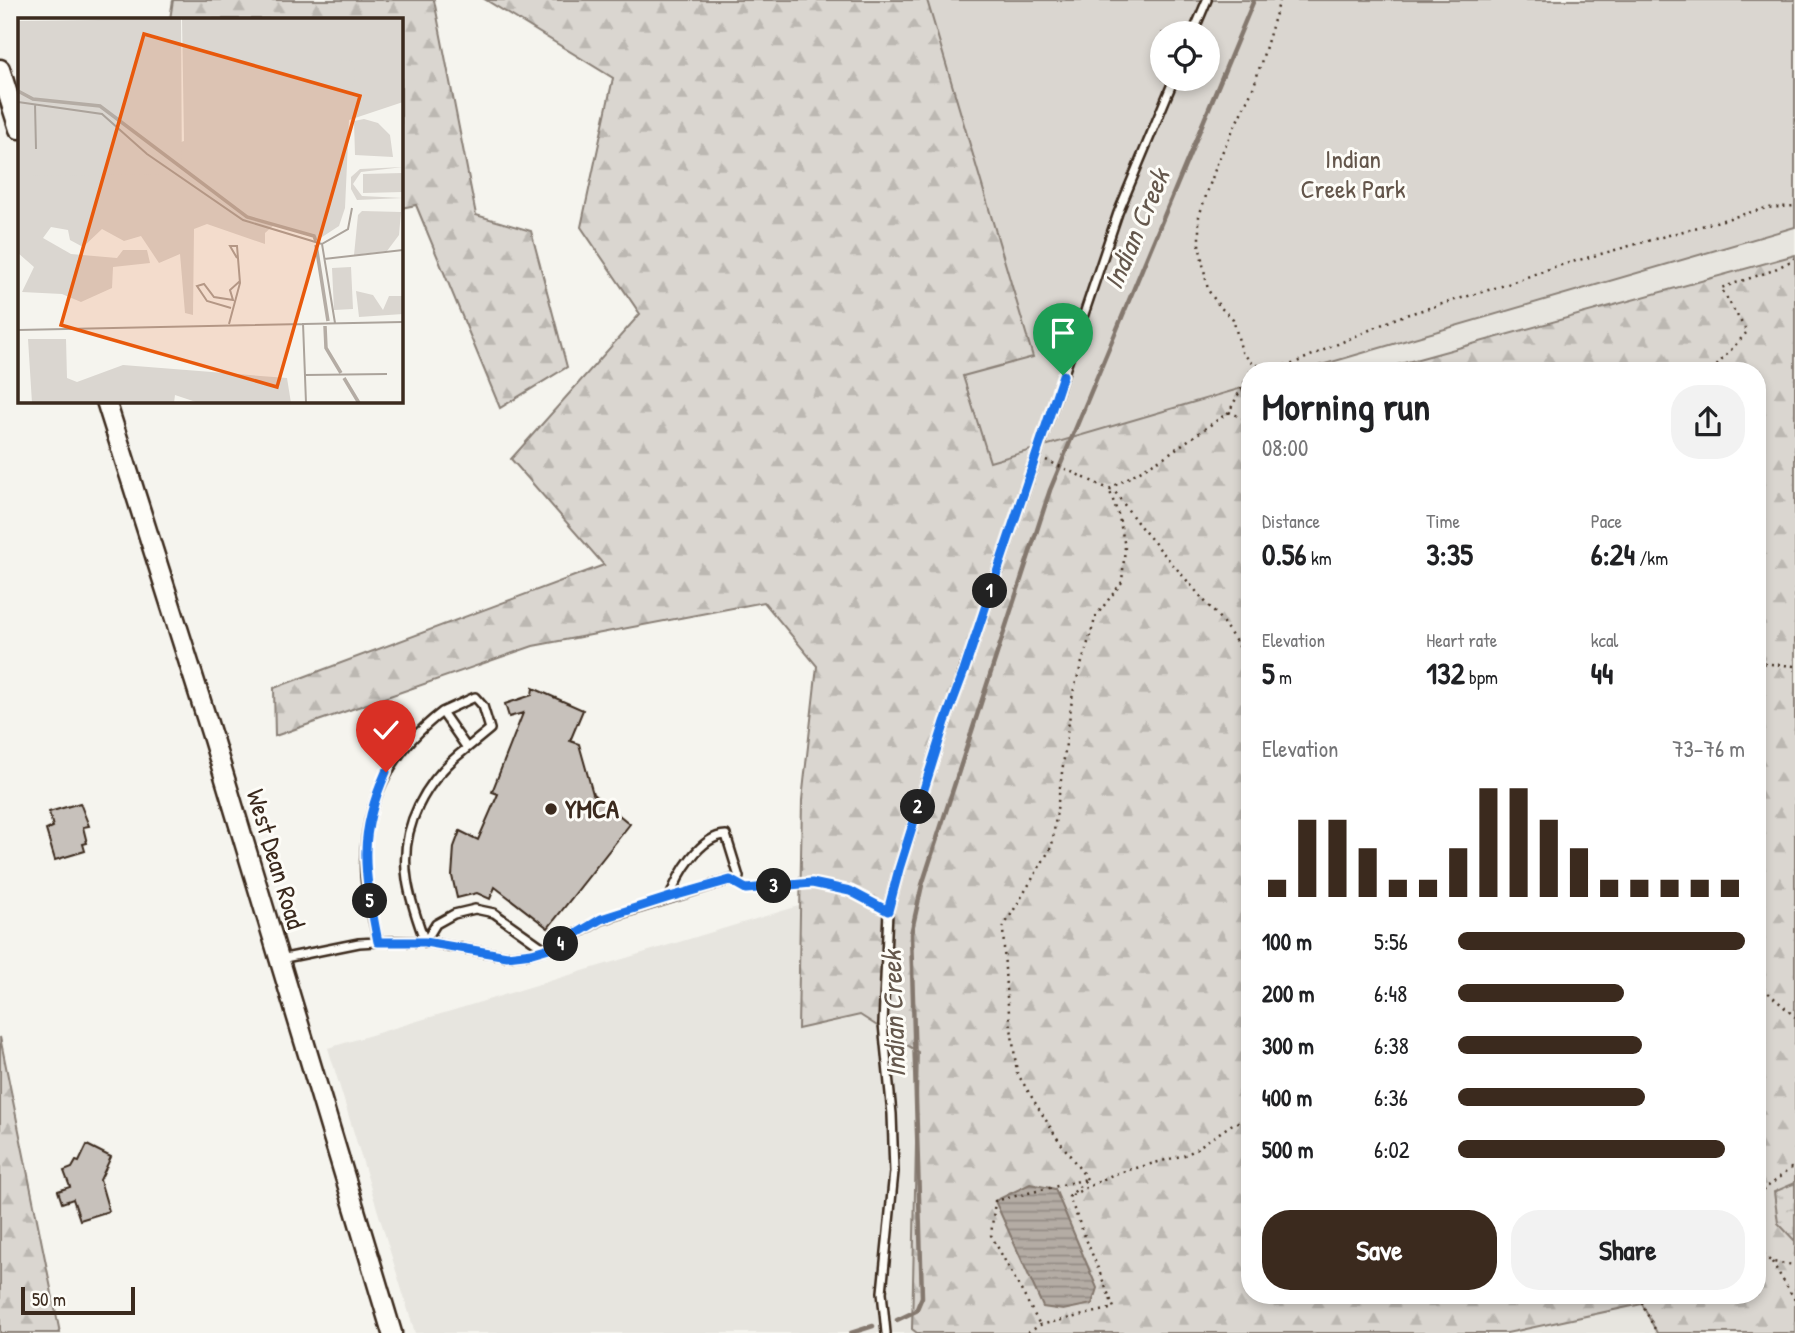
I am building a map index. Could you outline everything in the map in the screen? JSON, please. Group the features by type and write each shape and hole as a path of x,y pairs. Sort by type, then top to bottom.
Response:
{"street":[{"path":"0,69 18,126"},
{"name":"West Dean Road","path":"106,402 213,738 391,1333"}],"lane":[{"path":"1198,21 1206,0"},
{"path":"886,1333 882,1293 894,1172 892,1114 883,1024 888,911 945,722 1118,213 1169,91"},
{"path":"378,942 365,876 369,823 375,797 386,772 403,748 424,726 442,712 475,697 483,706 490,729 448,763 431,783 419,804 411,828 407,876 425,942"},
{"path":"442,712 467,748"},
{"path":"279,959 359,943 378,942 425,942 507,956 545,949 576,936 601,919 739,877 726,835 711,837 704,843 675,881 670,897"},
{"path":"425,942 436,924 454,914 475,909 494,913 545,949"}],"path":[{"path":"1251,362 1242,352 1233,319 1208,290 1199,244 1199,216 1218,160 1254,86 1280,0"},
{"path":"1297,362 1399,317 1554,267 1766,208 1795,206"},
{"path":"1720,362 1747,332 1721,288 1795,260"},
{"path":"1109,489 1164,457 1229,412 1241,389"},
{"path":"1229,412 1241,417"},
{"path":"1060,465 1115,492 1139,525 1222,621 1241,649"},
{"path":"1087,1179 1055,1135 1017,1073 1006,989 1003,928 1052,846 1073,692 1097,616 1122,582 1125,547 1119,517 1109,489"},
{"path":"1766,664 1795,666"},
{"path":"730,880 746,889 812,883 850,891 888,911"},
{"path":"1766,991 1795,1017"},
{"path":"1069,1197 1114,1174 1188,1154 1241,1121"},
{"path":"1766,1186 1791,1168 1795,1169"},
{"path":"1069,1197 1087,1179"},
{"path":"1040,1325 991,1235 995,1201 1087,1179"},
{"path":"1028,1333 1040,1325 1114,1308 1069,1197"},
{"path":"1766,1258 1772,1262 1795,1300"},
{"path":"1772,1262 1795,1265"},
{"path":"1642,1304 1657,1333"}],"shaded area":[{"path":"1795,227 1795,1333 415,1333 328,1048 822,899 888,492 1241,388 1241,1304 1766,1304 1766,362 1332,362"},
{"path":"1030,1184 1055,1189 1097,1288 1092,1304 1063,1310 1043,1307 995,1201"}],"green space":[{"path":"173,0 434,0 476,215 531,231 567,367 500,408 416,205 402,208 402,18 170,18"},
{"path":"486,0 985,0 1150,31 1150,56 1097,158 1165,284 1241,389 1241,1304 1642,1304 1507,1333 917,1333 912,1329 918,1052 860,1015 798,1029 802,800 817,666 764,602 533,646 275,736 274,688 604,565 511,459 640,314 581,227 613,78"},
{"name":"Indian Creek Park","path":"927,0 1795,0 1795,227 1332,362 1241,362 1241,388 990,462 963,376 1033,357"},
{"path":"1795,255 1795,1333 1657,1333 1642,1304 1766,1304 1766,362 1408,362"},
{"path":"0,1037 60,1333 0,1333"},
{"path":"1795,1183 1795,1241 1778,1223 1774,1192"}],"building":[{"name":"YMCA","path":"533,688 583,710 570,741 579,744 593,794 630,824 548,928 495,887 490,899 477,893 457,898 452,876 454,847 460,831 478,840 498,794 492,792 523,713 509,717 505,704 532,695"},
{"path":"80,803 89,826 83,827 87,843 83,844 85,851 55,860 46,830 53,827 49,812"},
{"path":"87,1145 111,1157 100,1180 109,1211 80,1220 73,1199 62,1203 58,1191 70,1187 64,1171 72,1168 76,1161 79,1162"}],"waterway":[{"name":"Indian Creek","path":"897,1320 916,1311 922,1297 911,934 922,885 1050,490 1254,0"},
{"name":"Indian Creek","path":"851,1333 873,1326"}],"place":[{"name":"YMCA","path":"551,809"}],"route":[{"path":"386,772 375,797 365,849 365,876 378,942 425,942 507,956 532,953 556,946 601,919 730,880 746,889 812,883 850,891 888,911 945,722 1063,375"}]}
